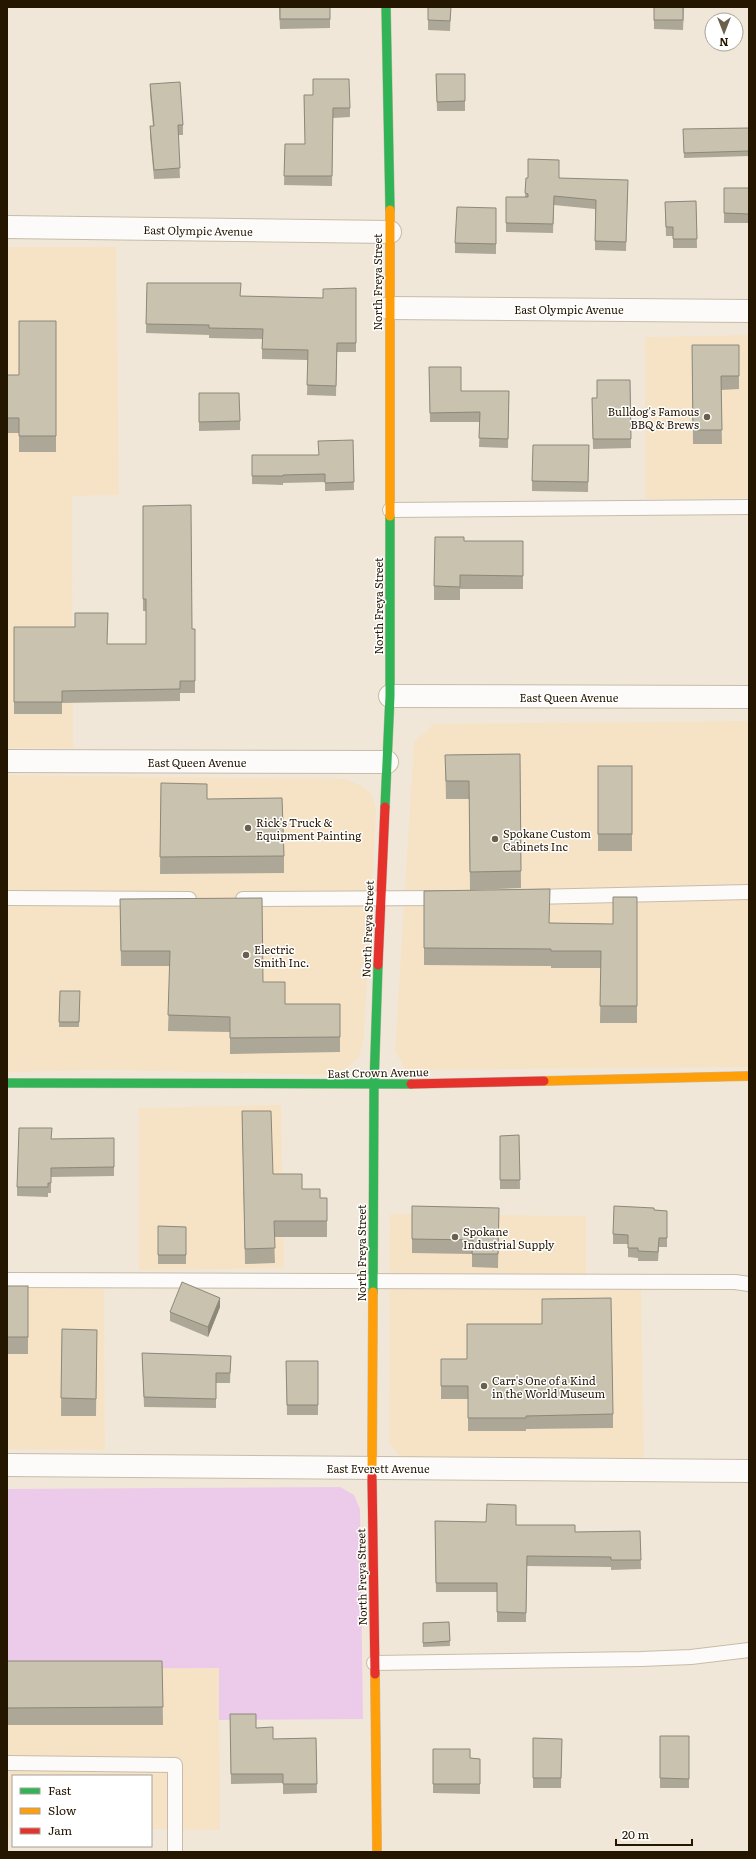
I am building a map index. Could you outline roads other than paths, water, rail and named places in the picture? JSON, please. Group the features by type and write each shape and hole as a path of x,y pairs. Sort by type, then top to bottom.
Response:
{"street":[{"name":"North Freya Street","path":"377,1852 372,1468 374,1085 380,900 390,696 390,232 386,7"},
{"name":"East Olympic Avenue","path":"7,227 390,232"},
{"name":"East Olympic Avenue","path":"389,308 749,311"},
{"name":"East Queen Avenue","path":"390,696 749,697"},
{"name":"East Queen Avenue","path":"7,761 387,762"},
{"name":"East Crown Avenue","path":"7,1083 374,1085 749,1076"},
{"name":"East Everett Avenue","path":"7,1464 749,1471"}],"lane":[{"path":"390,510 749,507"},
{"path":"521,897 749,892"},
{"path":"7,898 205,899"},
{"path":"229,899 380,900 458,898"},
{"path":"7,1280 373,1280 727,1282 749,1284"},
{"path":"374,1664 641,1659 691,1657 749,1650"},
{"path":"7,1763 175,1765 175,1852"}],"place":[{"name":"Bulldog's Famous BBQ & Brews","path":"707,417"},
{"name":"Rick's Truck & Equipment Painting","path":"248,828"},
{"name":"Spokane Custom Cabinets Inc","path":"495,839"},
{"name":"Electric Smith Inc.","path":"246,955"},
{"name":"Spokane Industrial Supply","path":"455,1237"},
{"name":"Carr's One of a Kind in the World Museum","path":"484,1386"}]}
